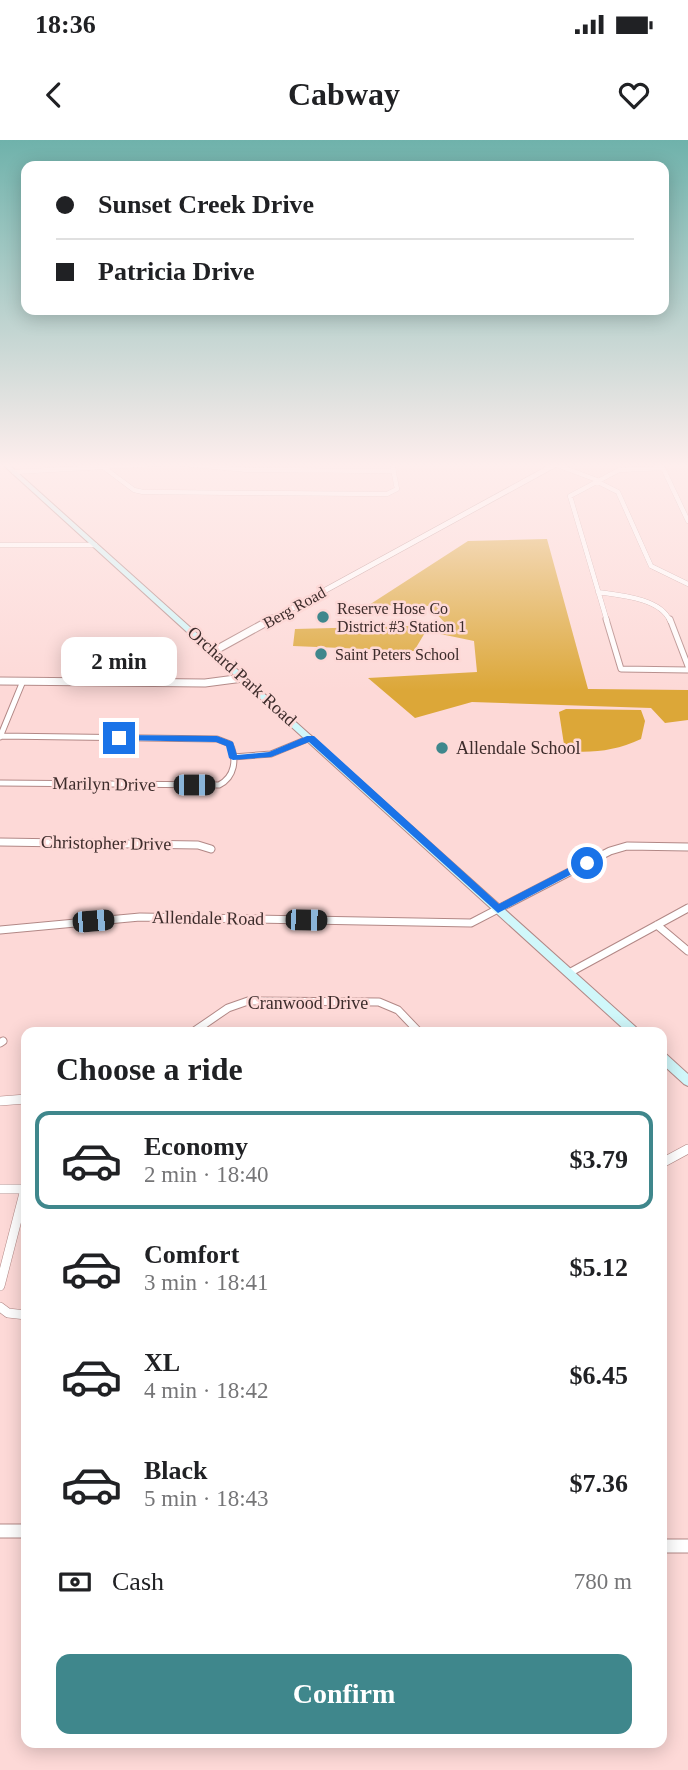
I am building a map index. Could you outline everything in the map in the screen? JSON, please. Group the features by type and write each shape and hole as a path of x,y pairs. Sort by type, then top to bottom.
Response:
{"main road":[{"name":"Orchard Park Road","path":"87,539 628,1027"},
{"path":"667,1062 688,1081"}],"street":[{"name":"Berg Road","path":"214,651 419,539"},
{"path":"581,539 621,669 688,668 668,615 631,598 598,592"},
{"path":"639,539 651,566 688,584"},
{"path":"0,545 94,545"},
{"path":"0,681 205,683 243,678"},
{"path":"23,681 0,737 217,739 230,744 233,758 271,754 310,738"},
{"name":"Marilyn Drive","path":"0,783 219,785 230,780 233,758"},
{"name":"Christopher Drive","path":"0,842 198,845 211,849"},
{"name":"Allendale Road","path":"0,930 140,917 471,923 610,851 627,846 688,847"},
{"path":"569,973 688,908"},
{"path":"657,925 688,951"},
{"name":"Cranwood Drive","path":"200,1027 228,1008 248,1001 379,1002 398,1010 414,1027"},
{"path":"0,1101 21,1099"},
{"path":"667,1160 688,1149"},
{"path":"0,1189 21,1189"},
{"path":"0,1286 21,1208"},
{"path":"0,1307 8,1313 21,1314"},
{"path":"0,1531 21,1531"},
{"path":"667,1546 688,1546"}],"shaded area":[{"path":"547,539 588,689 688,690 688,720 665,723 651,708 472,702 415,718 368,678 477,672 474,641 426,631 414,651 293,646 295,629 447,625 429,606 369,605 468,541"},
{"path":"566,709 641,710 645,721 641,739 604,750 565,751 559,712"}],"place":[{"name":"Reserve Hose Co District #3 Station 1","path":"323,617"},
{"name":"Saint Peters School","path":"321,654"},
{"name":"Allendale School","path":"442,748"}],"route":[{"path":"119,738 217,739 230,744 233,758 250,758 271,754 310,738 498,909 587,863"}]}
